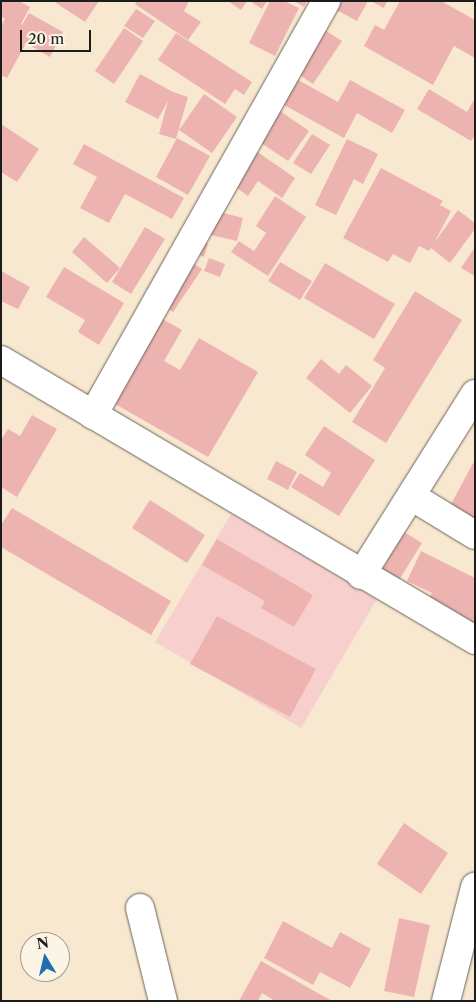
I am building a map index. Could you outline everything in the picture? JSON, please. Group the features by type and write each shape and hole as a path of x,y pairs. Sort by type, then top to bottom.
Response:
{"street":[{"path":"93,416 326,1"},
{"path":"1,360 362,575 475,640"},
{"path":"362,575 475,394"},
{"path":"411,496 475,535"},
{"path":"446,1001 475,887"},
{"path":"140,908 163,1001"}],"shaded area":[{"path":"231,514 377,599 301,728 155,642"}],"building":[{"path":"1,1 19,1 30,7 22,25 29,13 63,32 50,57 26,43 7,78 1,75 1,26 5,19 1,16"},
{"path":"53,1 99,1 85,22"},
{"path":"137,1 189,1 184,11 201,22 188,40 135,4"},
{"path":"228,1 247,1 241,10"},
{"path":"250,1 267,1 262,9"},
{"path":"270,1 284,1 299,8 275,56 249,43"},
{"path":"294,1 307,1 304,7"},
{"path":"337,1 368,1 357,21 333,8"},
{"path":"371,1 387,1 384,8"},
{"path":"400,1 441,1 475,20 475,58 454,46 433,85 364,46 375,25 384,30"},
{"path":"136,9 155,21 143,38 124,26"},
{"path":"320,27 342,41 313,84 292,70"},
{"path":"124,28 143,41 114,84 95,71"},
{"path":"176,33 252,82 244,95 235,89 225,104 158,60"},
{"path":"140,74 173,92 188,97 176,139 159,134 168,101 158,119 125,102"},
{"path":"289,75 338,102 350,80 405,110 392,133 357,113 344,138 275,100"},
{"path":"429,89 467,112 475,98 475,135 471,141 417,109"},
{"path":"204,94 237,117 212,153 179,130"},
{"path":"273,106 309,131 288,161 252,137"},
{"path":"1,124 39,149 17,182 1,172"},
{"path":"312,134 330,145 311,174 293,163"},
{"path":"177,138 210,156 188,195 156,177"},
{"path":"347,139 378,154 363,184 354,179 336,215 315,205"},
{"path":"84,144 184,198 172,219 125,194 109,223 80,208 97,177 73,164"},
{"path":"249,146 295,178 282,198 258,181 248,196 226,180"},
{"path":"381,168 443,201 440,205 451,211 434,243 458,210 475,223 475,229 450,263 431,248 429,251 419,246 410,263 393,254 388,262 343,238"},
{"path":"275,196 306,217 268,276 231,252 239,241 254,251 266,233 256,226"},
{"path":"208,209 243,218 237,241 202,233"},
{"path":"145,227 165,239 131,294 112,282"},
{"path":"84,237 120,268 107,283 72,252"},
{"path":"194,239 208,244 204,257 190,251"},
{"path":"475,247 475,276 461,268"},
{"path":"183,256 202,269 173,312 154,299"},
{"path":"209,258 225,264 220,277 204,271"},
{"path":"280,262 312,281 300,300 268,281"},
{"path":"325,263 395,304 374,339 304,298"},
{"path":"64,267 124,303 99,345 78,332 85,320 46,297"},
{"path":"1,271 30,287 18,309 1,301"},
{"path":"415,291 462,320 386,443 352,422 385,368 373,360"},
{"path":"148,311 182,330 164,361 180,370 199,338 258,372 208,457 101,396"},
{"path":"321,359 339,374 346,365 372,386 350,413 306,378"},
{"path":"32,415 57,429 17,497 1,487 1,440 8,429 20,436"},
{"path":"324,426 375,460 339,516 291,487 300,473 323,487 331,473 305,455"},
{"path":"276,461 297,472 288,490 267,479"},
{"path":"473,463 475,464 475,527 447,512"},
{"path":"150,500 205,535 187,563 132,528"},
{"path":"12,508 171,601 151,635 1,547 1,525"},
{"path":"404,532 422,543 399,580 382,570"},
{"path":"217,539 313,595 294,627 261,608 265,601 202,565"},
{"path":"421,551 475,578 475,636 423,610 432,593 407,581"},
{"path":"217,616 316,669 290,717 190,664"},
{"path":"404,823 448,853 421,894 377,864"},
{"path":"399,918 430,925 414,997 384,991"},
{"path":"283,921 332,948 340,932 371,949 350,988 320,972 313,985 264,958"},
{"path":"261,961 332,1001 275,1001 262,993 258,1001 239,1001"}]}
